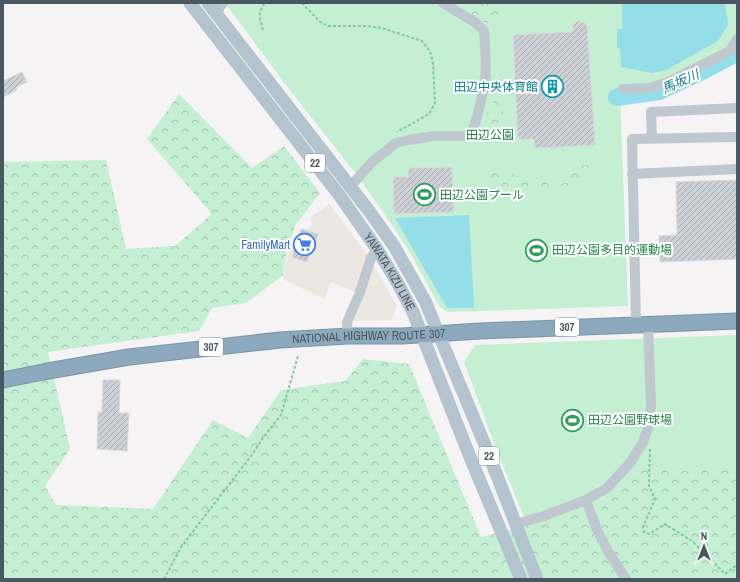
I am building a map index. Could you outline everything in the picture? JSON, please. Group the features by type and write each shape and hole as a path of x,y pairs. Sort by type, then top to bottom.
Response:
{"highway":[{"name":"NATIONAL HIGHWAY ROUTE 307","path":"3,380 137,356 251,343 348,336 402,336 642,324 737,321"}],"main road":[{"name":"YAWATA KIZU LINE","path":"190,3 340,196 377,249 397,282 413,312 470,457 521,579"},
{"name":"YAWATA KIZU LINE","path":"215,6 394,246 410,273 439,334 537,579"}],"street":[{"path":"350,187 372,162 396,143 434,136 471,136 478,115 485,80 484,31 476,23 444,3"},
{"path":"623,89 650,88 668,82 730,51 737,39"},
{"path":"652,138 651,112 737,108"},
{"path":"515,524 544,516 586,500 607,488 630,463 643,442 648,428 651,406 642,324 632,174 632,139 737,137"},
{"path":"632,174 737,169"},
{"path":"348,336 347,322 359,295 372,258 377,249"},
{"path":"586,500 597,530 609,553 626,579"}],"path":[{"path":"263,30 260,19 260,9 265,3"},
{"path":"302,3 319,21 328,26 367,26 382,28 422,41 430,51 433,63 435,103 429,114 400,130 394,135 396,143"},
{"path":"164,579 182,547 281,415 298,356"},
{"path":"650,447 649,486 655,499 643,527 644,532 649,534 665,524 692,541 725,574 737,565"}],"shaded area":[{"path":"329,204 369,257 397,306 391,320 353,321 364,296 331,282 324,299 283,279 287,256 301,228 309,230 312,223 309,218"}],"green space":[{"path":"469,3 501,3 503,7 502,20 491,23 478,20 465,11"},
{"name":"田辺公園","path":"737,3 737,44 673,82 620,93 628,306 448,312 440,307 410,253 356,174 285,84 226,4"},
{"path":"179,94 252,168 284,146 320,193 295,226 286,254 283,275 246,303 212,308 199,331 48,352 70,449 45,486 56,505 153,509 213,420 248,438 281,390 345,381 363,359 409,364 481,537 598,509 644,462 679,471 737,467 737,579 3,579 3,162 106,160 126,249 175,246 212,214 147,139"},
{"path":"499,94 502,94 504,129 502,137 500,138 481,131 486,115"},
{"path":"588,165 591,168 589,173 582,176 580,185 573,190 547,190 535,186 489,186 488,174 493,170 508,170 520,177 537,178 556,185 568,182 577,166"},
{"path":"737,335 737,579 549,579 495,446 464,362 475,345"}],"water":[{"path":"610,3 725,3 728,25 718,41 666,70 653,73 621,67 620,49 617,48 617,29 622,29 622,4"},
{"path":"469,215 474,308 447,308 395,218"}],"building":[{"name":"田辺中央体育館","path":"578,21 585,23 587,26 595,145 535,148 534,139 518,139 513,35 573,32 573,25"},
{"path":"22,72 27,82 16,87 17,90 3,97 3,81"},
{"name":"田辺公園プール","path":"452,167 454,212 394,214 393,177 408,177 409,168"},
{"path":"737,180 737,259 660,262 659,236 677,235 676,182"},
{"name":"FamilyMart","path":"301,229 318,234 307,262 292,257"},
{"path":"103,380 120,380 119,413 129,413 127,451 97,449 98,412 102,412"}],"waterway":[{"name":"馬坂川","path":"617,97 659,91 702,71 734,54 737,50"}],"place":[{"name":"田辺中央体育館","path":"553,87"},
{"name":"田辺公園プール","path":"424,195"},
{"name":"FamilyMart","path":"305,245"},
{"name":"田辺公園多目的運動場","path":"537,250"},
{"name":"田辺公園野球場","path":"573,420"}]}
